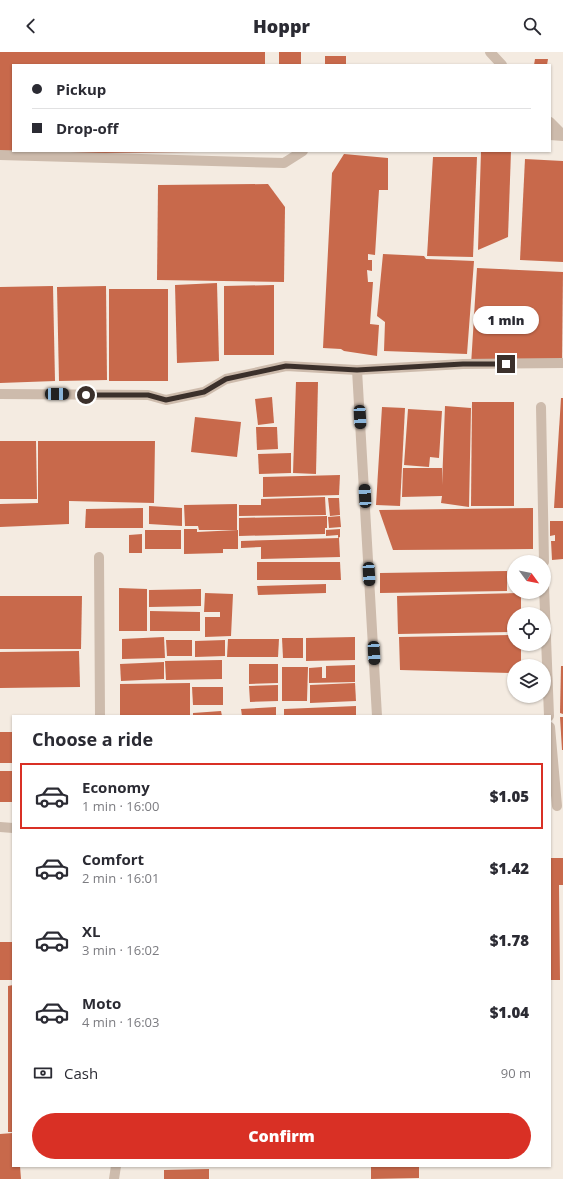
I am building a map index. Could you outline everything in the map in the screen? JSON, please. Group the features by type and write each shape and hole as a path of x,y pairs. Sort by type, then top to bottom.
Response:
{"street":[{"path":"490,52 501,64"},
{"path":"551,123 563,136"},
{"path":"551,135 563,136"},
{"path":"0,155 284,163 301,152"},
{"path":"0,394 148,395 166,400 204,392 226,379 286,366 357,370 463,364 563,363"},
{"path":"357,370 377,715"},
{"path":"541,407 544,555"},
{"path":"99,557 100,715"},
{"path":"544,599 549,715"},
{"path":"551,738 557,806"},
{"path":"0,827 12,828"},
{"path":"114,1179 116,1167"}],"building":[{"path":"0,52 265,52 265,64 12,64 12,152 196,152 0,154"},
{"path":"279,52 301,52 301,64 279,64"},
{"path":"325,56 346,56 346,64 325,64"},
{"path":"535,59 548,59 547,64 534,64"},
{"path":"481,152 511,152 508,237 478,250"},
{"path":"344,154 388,158 388,190 379,190 375,255 368,254 368,260 372,260 372,271 367,270 368,282 373,282 370,324 379,325 377,356 344,351 341,349 323,348 332,173"},
{"path":"433,157 477,157 473,257 427,256"},
{"path":"525,159 563,161 563,262 520,260"},
{"path":"268,184 285,207 284,282 157,280 158,185"},
{"path":"383,254 424,256 426,259 474,261 467,354 384,351 385,322 377,316"},
{"path":"477,268 563,272 562,367 471,365"},
{"path":"217,283 219,361 177,363 175,285"},
{"path":"274,285 274,355 224,355 224,286"},
{"path":"53,286 55,381 0,383 0,287"},
{"path":"106,286 107,380 59,381 57,287"},
{"path":"109,289 168,289 168,381 109,381"},
{"path":"296,382 318,382 316,474 293,473"},
{"path":"272,397 274,423 258,425 255,399"},
{"path":"561,398 563,398 563,508 554,508"},
{"path":"472,402 514,402 514,506 471,506"},
{"path":"445,406 471,408 469,507 441,503 442,496 402,497 403,468 442,468 442,485"},
{"path":"382,407 405,408 400,506 376,505"},
{"path":"408,409 442,411 439,458 430,457 429,467 404,465"},
{"path":"195,417 241,422 237,457 191,452"},
{"path":"256,427 277,427 278,449 257,450"},
{"path":"0,441 36,441 37,499 0,499"},
{"path":"38,441 155,441 154,503 69,501 69,524 0,527 0,504 38,503"},
{"path":"291,453 291,473 259,474 258,454"},
{"path":"340,475 339,495 263,497 263,477"},
{"path":"325,497 326,515 239,516 239,505 261,505 261,499"},
{"path":"328,498 339,498 340,515 330,516"},
{"path":"237,504 237,530 199,530 198,526 185,526 184,505"},
{"path":"149,506 182,508 182,526 149,524"},
{"path":"143,508 143,528 85,528 86,509"},
{"path":"533,508 533,549 393,550 379,510"},
{"path":"327,516 327,528 325,528 325,534 239,536 239,518"},
{"path":"340,516 341,527 329,528 328,517"},
{"path":"550,521 563,521 563,559 552,560 551,541 555,541 555,535 550,536"},
{"path":"184,529 197,529 197,532 238,530 238,549 223,549 223,553 184,554"},
{"path":"340,529 340,537 338,538 338,535 326,536 326,530"},
{"path":"145,530 181,530 181,549 145,549"},
{"path":"142,534 142,553 129,553 129,535"},
{"path":"339,538 340,557 261,559 261,547 241,548 241,541"},
{"path":"257,562 340,562 341,580 257,580"},
{"path":"507,571 507,591 380,593 380,573"},
{"path":"326,584 326,593 258,595 257,586"},
{"path":"119,588 147,589 147,631 119,631"},
{"path":"201,589 201,606 149,607 149,590"},
{"path":"205,593 233,594 231,636 205,637 205,617 220,617 220,612 204,612"},
{"path":"507,593 507,599 521,599 521,607 507,607 507,632 398,634 397,596"},
{"path":"0,596 82,596 81,649 0,649"},
{"path":"150,611 200,612 200,631 150,631"},
{"path":"507,635 507,651 521,651 521,659 507,659 507,673 400,670 399,637"},
{"path":"164,637 165,658 122,659 122,639"},
{"path":"355,637 355,660 306,661 306,638"},
{"path":"282,638 303,638 303,658 283,658"},
{"path":"228,639 279,639 278,657 227,657"},
{"path":"166,640 192,640 192,656 167,656"},
{"path":"225,640 225,656 195,657 195,641"},
{"path":"79,651 80,687 0,688 0,652"},
{"path":"222,660 222,679 166,680 165,661"},
{"path":"164,662 164,679 121,681 120,664"},
{"path":"249,664 278,664 278,683 249,684"},
{"path":"355,665 355,682 309,683 309,668 322,667 322,678 326,678 326,666"},
{"path":"561,666 563,666 563,714 560,713"},
{"path":"282,667 308,667 307,701 282,701"},
{"path":"190,683 190,715 120,715 120,684"},
{"path":"355,683 356,701 310,703 310,685"},
{"path":"278,685 278,701 250,702 249,686"},
{"path":"192,687 223,687 223,705 193,705"},
{"path":"356,706 356,715 284,715 284,709"},
{"path":"276,707 276,715 242,715 241,709"},
{"path":"221,711 222,715 193,715 193,713"},
{"path":"560,717 563,717 563,750 562,750"},
{"path":"0,732 12,732 12,763 0,763"},
{"path":"0,771 12,771 12,802 0,802"},
{"path":"551,858 563,858 563,885 559,885 560,980 551,980"},
{"path":"0,942 12,942 12,980 0,980"},
{"path":"12,985 12,1132 8,1132 8,986"},
{"path":"12,1133 12,1167 20,1167 21,1179 0,1179 0,1134"},
{"path":"371,1167 419,1167 419,1178 371,1179"},
{"path":"209,1169 209,1179 164,1179 164,1170"}],"route":[{"path":"86,395 148,395 166,400 204,392 226,379 286,366 357,370 463,364 506,364"}]}
